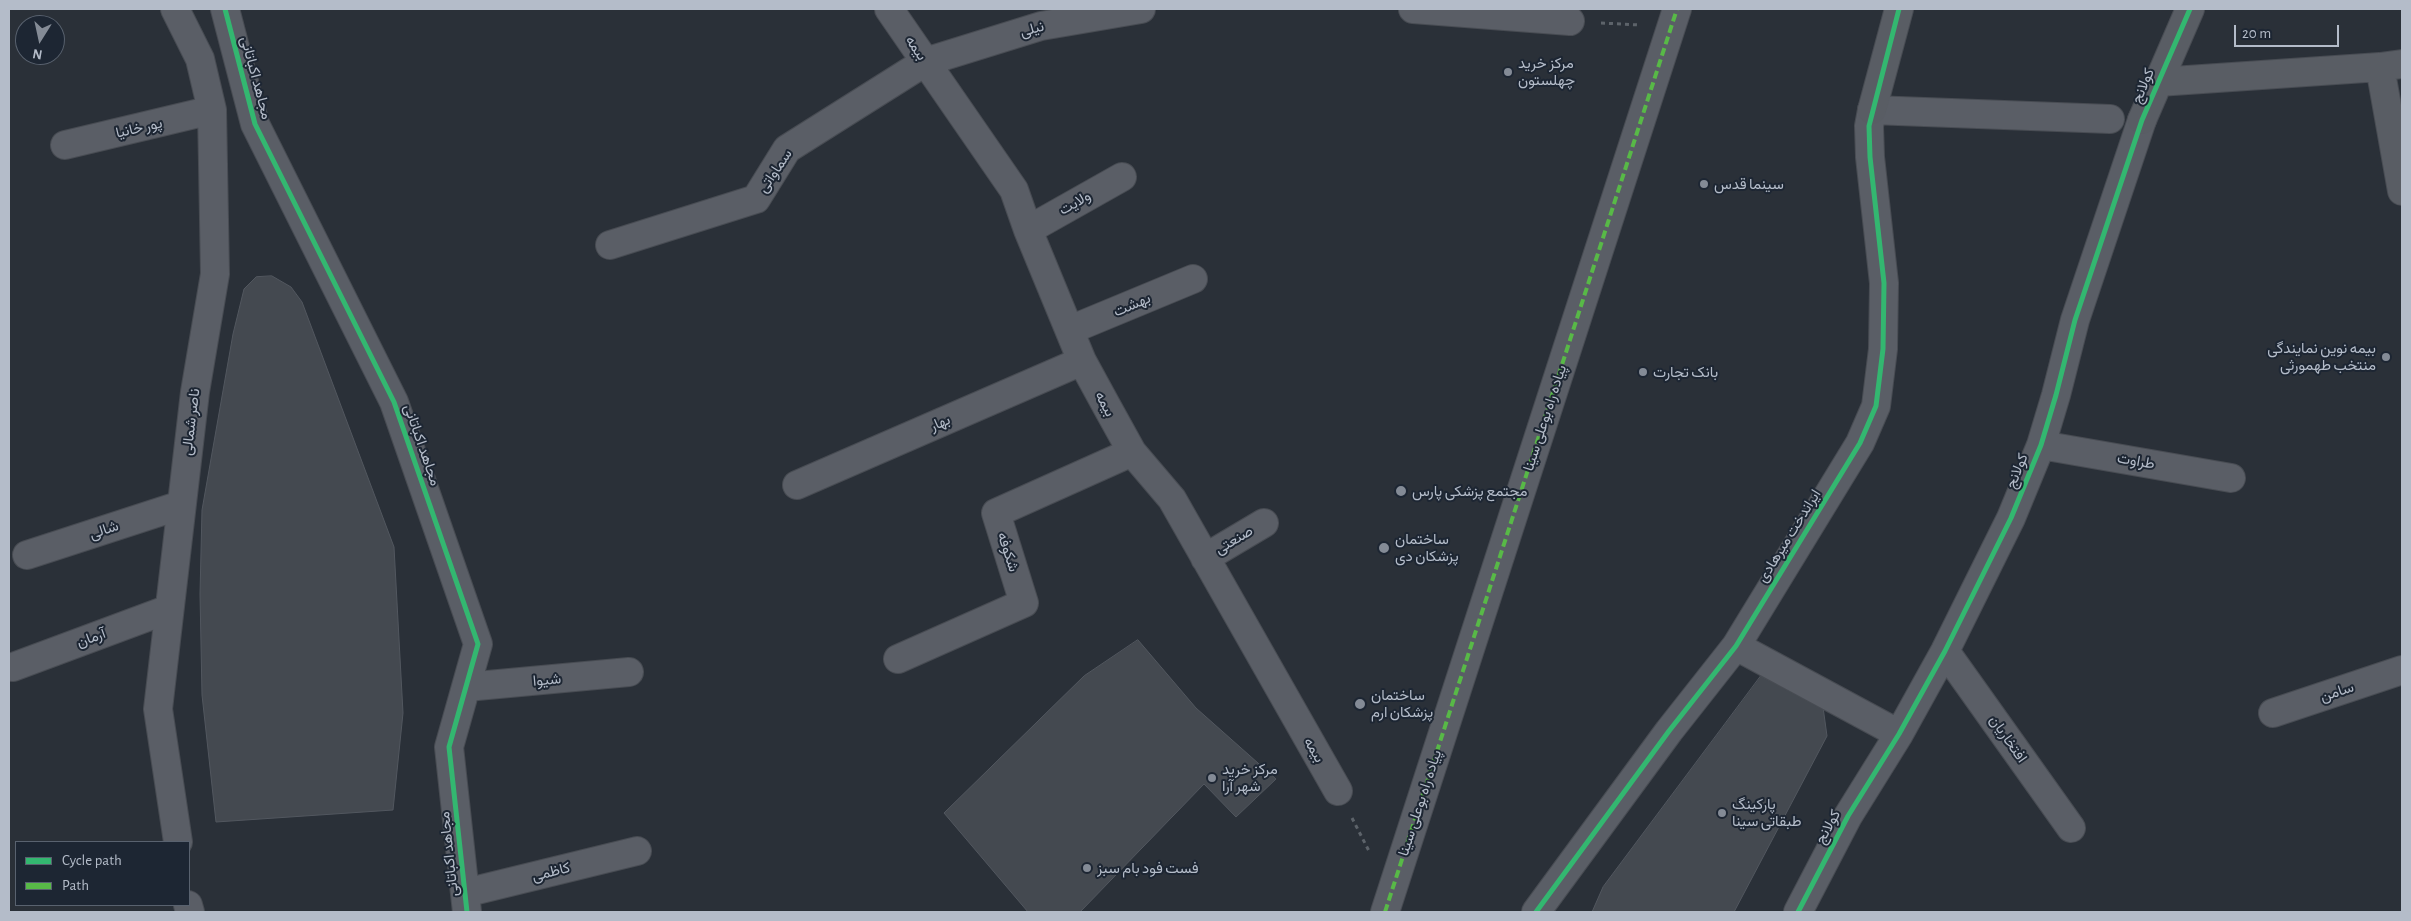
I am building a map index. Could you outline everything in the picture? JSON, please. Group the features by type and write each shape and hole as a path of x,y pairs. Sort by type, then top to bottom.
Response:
{"street":[{"name":"بیمه","path":"890,9 1014,190 1028,230 1082,361 1132,452 1172,499 1338,791"},
{"name":"نیلی","path":"925,62 1041,26 1141,9"},
{"path":"1413,9 1570,21"},
{"path":"1899,9 1872,110 2110,119"},
{"name":"کولانج","path":"1798,912 1848,816 1899,734 1945,650 2011,518 2041,445 2056,395 2074,320 2142,120 2190,9"},
{"path":"179,17 227,17"},
{"name":"ناصر شمالی","path":"178,841 158,709 195,392 215,274 212,110 200,59 179,17"},
{"name":"مجاهد اکباتانی","path":"227,17 254,124 394,402 478,644 449,748 466,903"},
{"name":"پیاده راه بوعلی سینا","path":"1388,903 1674,18"},
{"name":"سماواتی","path":"610,246 756,199 787,149 925,62"},
{"path":"2158,82 2391,66 2402,192"},
{"name":"پور خانیا","path":"65,145 212,110"},
{"name":"ایراندخت میرهادی","path":"1536,912 1669,730 1736,646 1860,443 1876,406 1883,350 1884,283 1870,157 1869,126 1872,110"},
{"name":"ولایت","path":"1028,230 1122,177"},
{"name":"بهشت","path":"1070,330 1193,279"},
{"name":"بهار","path":"797,485 1082,361"},
{"name":"طراوت","path":"2041,445 2231,478"},
{"name":"شکوفه","path":"898,659 1024,603 996,513 1132,452"},
{"name":"شالی","path":"27,555 182,505"},
{"name":"صنعتی","path":"1205,558 1264,523"},
{"name":"آرمان","path":"13,667 170,609"},
{"path":"1736,646 1899,734"},
{"name":"افتخاریان","path":"1945,650 2071,828"},
{"name":"سامن","path":"2272,713 2402,670"},
{"name":"شیوا","path":"466,688 629,672"},
{"name":"کاظمی","path":"466,903 637,851"}],"path":[{"path":"1570,21 1674,18"},
{"path":"1338,791 1388,903"}],"building":[{"path":"272,276 291,287 302,302 394,547 403,713 393,810 216,822 202,695 200,594 202,510 233,334 244,289 256,277"},
{"path":"1138,640 1196,708 1276,779 1236,817 1204,784 1080,912 1028,912 944,813 1084,676"},
{"name":"پارکینگ طبقاتی سینا","path":"1761,676 1823,707 1827,736 1734,912 1592,912 1603,887"}],"marked path":[{"path":"1385,912 1677,9"}],"cycle path":[{"path":"225,9 255,124 394,402 478,644 449,747 467,912"},
{"path":"1536,912 1669,731 1736,646 1860,443 1876,406 1883,349 1884,283 1870,157 1869,126 1899,9"},
{"path":"1798,912 1848,816 1899,734 1945,651 2011,518 2041,445 2075,320 2142,120 2190,9"}],"place":[{"name":"مرکز خرید چهلستون","path":"1508,72"},
{"name":"سینما قدس","path":"1704,184"},
{"name":"بیمه نوین نمایندگی منتخب طهمورثی","path":"2386,357"},
{"name":"بانک تجارت","path":"1643,372"},
{"name":"مجتمع پزشکی پارس","path":"1401,491"},
{"name":"ساختمان پزشکان دی","path":"1384,548"},
{"name":"ساختمان پزشکان ارم","path":"1360,704"},
{"name":"مرکز خرید شهر آرا","path":"1212,778"},
{"name":"پارکینگ طبقاتی سینا","path":"1722,813"},
{"name":"فست فود بام سبز","path":"1087,868"}]}
